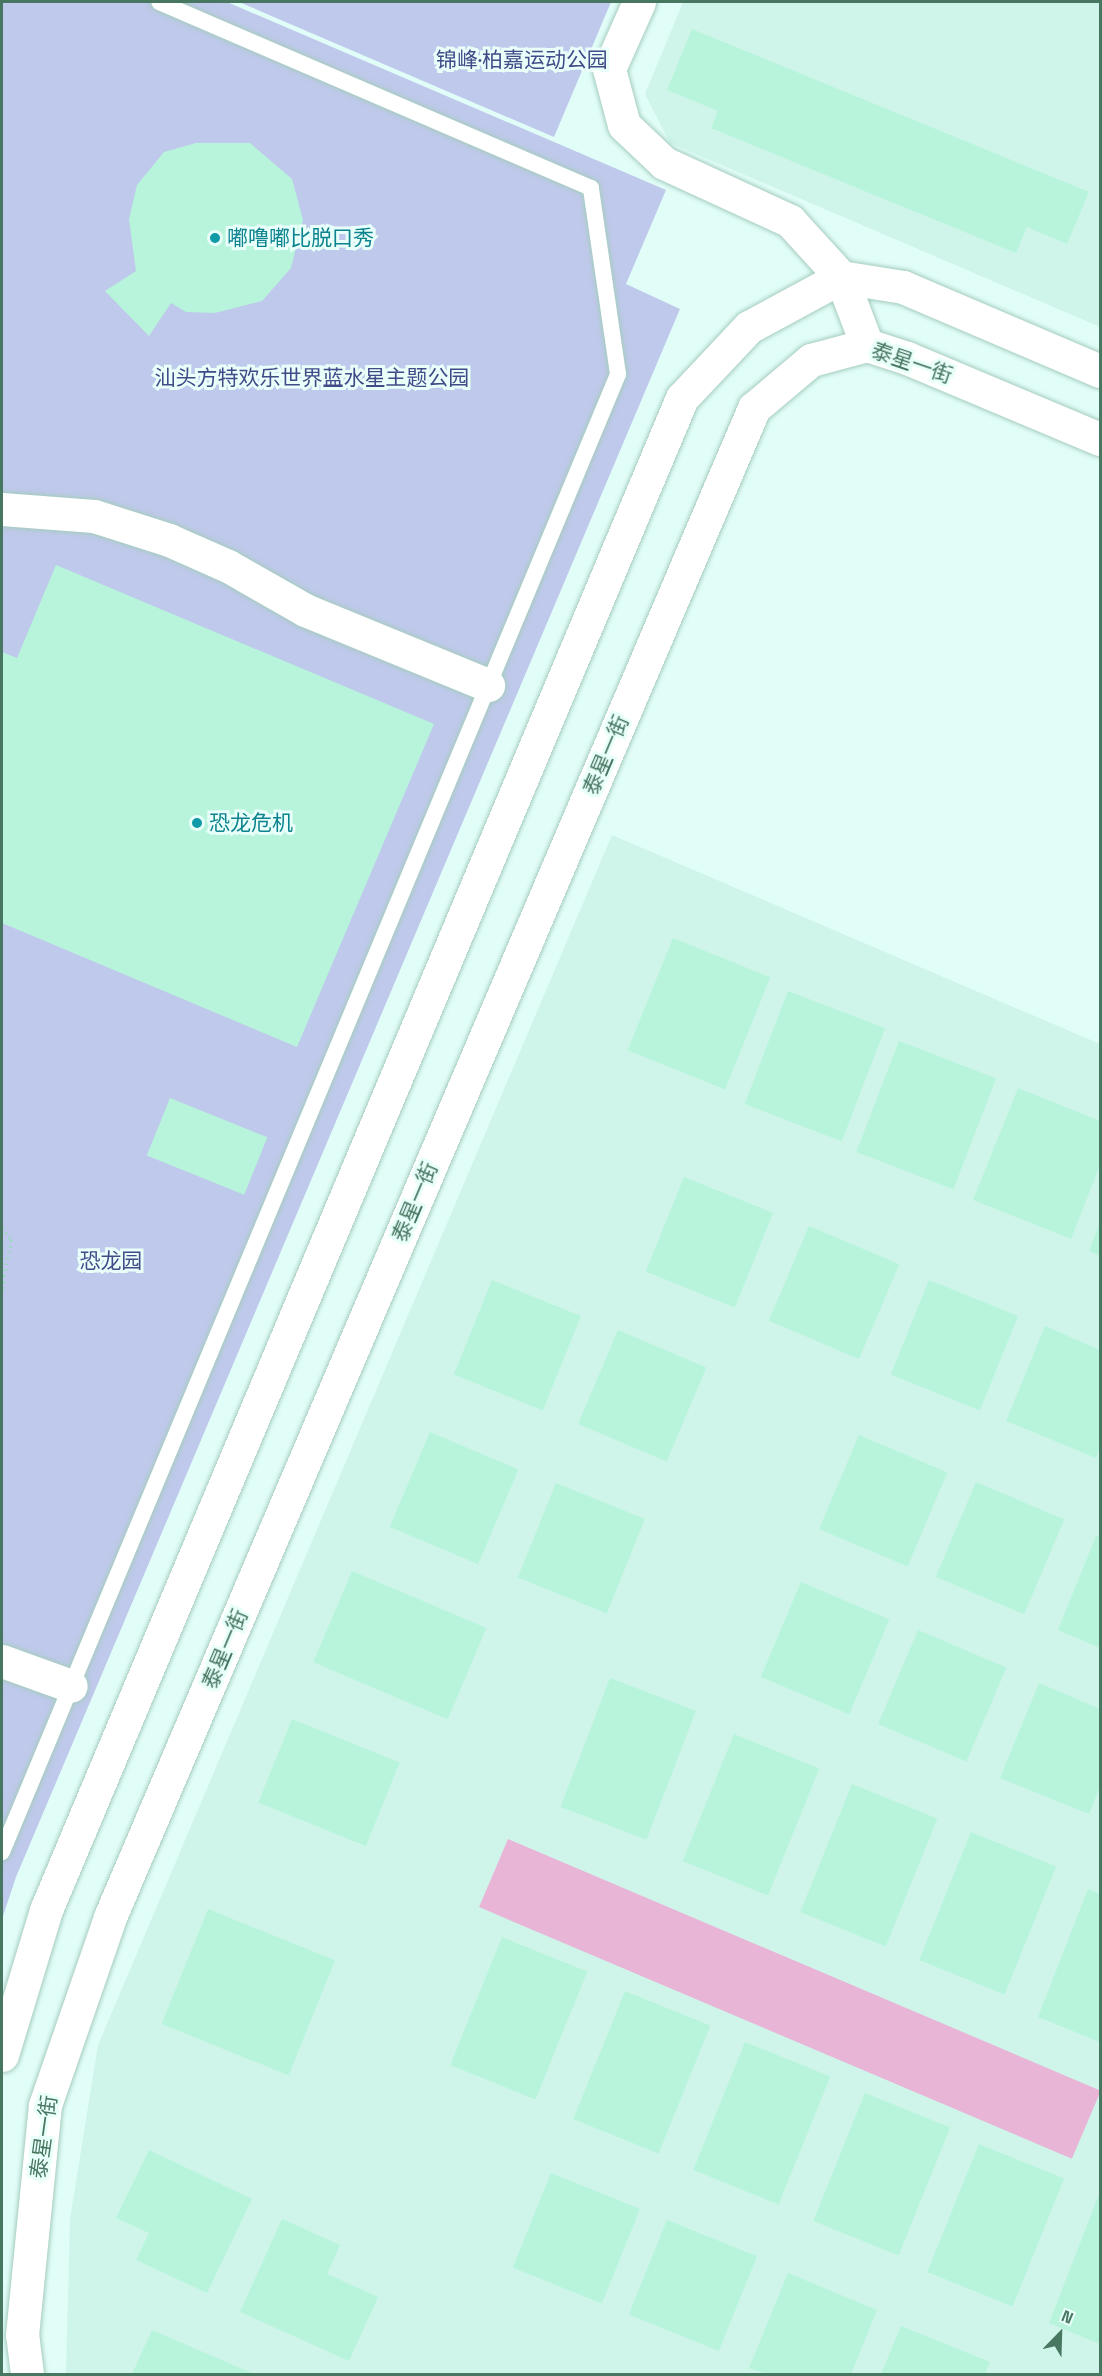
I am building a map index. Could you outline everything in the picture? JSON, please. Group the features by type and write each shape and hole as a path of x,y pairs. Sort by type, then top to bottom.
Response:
{"street":[{"path":"639,2 609,69 624,125 664,163 790,221 841,278 867,345"},
{"path":"2,2055 46,1910 682,398 749,327 841,278 903,287 1101,371"},
{"name":"泰星一街","path":"27,2374 22,2336 45,2105 110,1917 753,408 811,360 867,345 907,358 1101,439"},
{"path":"2,508 94,516 169,540 228,566 305,610 488,685"},
{"path":"2,1660 71,1686"}],"lane":[{"path":"2,1852 618,374 591,188 159,2"}],"path":[{"path":"2,1228 11,1240 2,1293"}],"shaded area":[{"path":"683,2 1100,2 1100,327 670,143 645,94"},
{"path":"612,835 1100,1044 1100,2374 66,2374 70,2219 98,2045"},
{"path":"508,1839 1100,2090 1072,2159 479,1907"}],"green space":[{"name":"汕头方特欢乐世界蓝水星主题公园","path":"2,2 227,2 666,190 626,284 680,309 16,1877 2,1919"},
{"name":"锦峰·柏嘉运动公园","path":"239,2 611,2 554,137"}],"building":[{"path":"692,29 1089,192 1067,244 1027,227 1016,253 711,128 718,111 667,90"},
{"name":"嘟噜嘟比脱口秀","path":"196,143 250,143 292,179 303,220 291,268 262,301 215,313 186,312 171,303 149,336 105,291 136,271 129,219 137,185 164,152"},
{"name":"恐龙危机","path":"56,565 434,724 297,1047 2,923 2,652 17,658"},
{"path":"673,938 770,977 725,1090 628,1050"},
{"path":"788,991 885,1028 842,1141 745,1104"},
{"path":"899,1041 996,1078 953,1189 856,1152"},
{"path":"1018,1088 1100,1121 1100,1165 1071,1239 973,1200"},
{"path":"170,1098 267,1137 244,1195 147,1155"},
{"path":"684,1177 773,1213 735,1308 646,1272"},
{"path":"1100,1222 1100,1256 1089,1251"},
{"path":"809,1226 899,1264 859,1359 769,1321"},
{"path":"492,1280 581,1316 543,1411 454,1375"},
{"path":"929,1280 1018,1316 980,1411 891,1375"},
{"path":"1045,1326 1100,1350 1100,1447 1096,1458 1006,1421"},
{"path":"618,1330 706,1368 667,1461 578,1424"},
{"path":"430,1432 518,1470 478,1564 390,1527"},
{"path":"859,1435 947,1473 908,1566 819,1529"},
{"path":"976,1482 1064,1520 1024,1614 936,1577"},
{"path":"556,1483 645,1519 607,1614 518,1578"},
{"path":"1096,1536 1100,1537 1100,1648 1058,1630"},
{"path":"352,1571 486,1628 448,1719 313,1662"},
{"path":"801,1582 889,1620 849,1714 761,1677"},
{"path":"918,1630 1006,1668 967,1761 878,1724"},
{"path":"610,1678 696,1711 646,1840 561,1807"},
{"path":"1039,1683 1100,1709 1100,1786 1089,1814 1000,1778"},
{"path":"292,1719 400,1762 366,1846 258,1802"},
{"path":"734,1734 819,1768 768,1895 683,1861"},
{"path":"852,1784 937,1818 886,1946 800,1912"},
{"path":"971,1832 1056,1866 1005,1994 919,1960"},
{"path":"1088,1889 1100,1894 1100,2042 1038,2017"},
{"path":"208,1909 335,1960 289,2075 162,2024"},
{"path":"502,1937 587,1971 536,2099 450,2065"},
{"path":"625,1991 710,2025 659,2153 573,2119"},
{"path":"745,2042 830,2076 779,2204 693,2170"},
{"path":"865,2093 950,2127 899,2255 813,2221"},
{"path":"979,2144 1064,2178 1013,2306 927,2272"},
{"path":"149,2150 252,2199 207,2293 136,2260 149,2233 116,2218"},
{"path":"551,2173 640,2209 602,2304 513,2268"},
{"path":"1100,2192 1100,2344 1049,2323"},
{"path":"282,2219 340,2245 327,2274 378,2297 349,2361 240,2312"},
{"path":"667,2220 757,2256 719,2351 629,2315"},
{"path":"788,2273 877,2310 851,2374 766,2374 749,2368"},
{"path":"901,2326 990,2362 985,2374 881,2374"},
{"path":"152,2330 254,2374 132,2374"}],"place":[{"name":"嘟噜嘟比脱口秀","path":"215,238"},
{"name":"恐龙危机","path":"197,823"}],"park label":[{"name":"恐龙园","path":"111,1261"}]}
